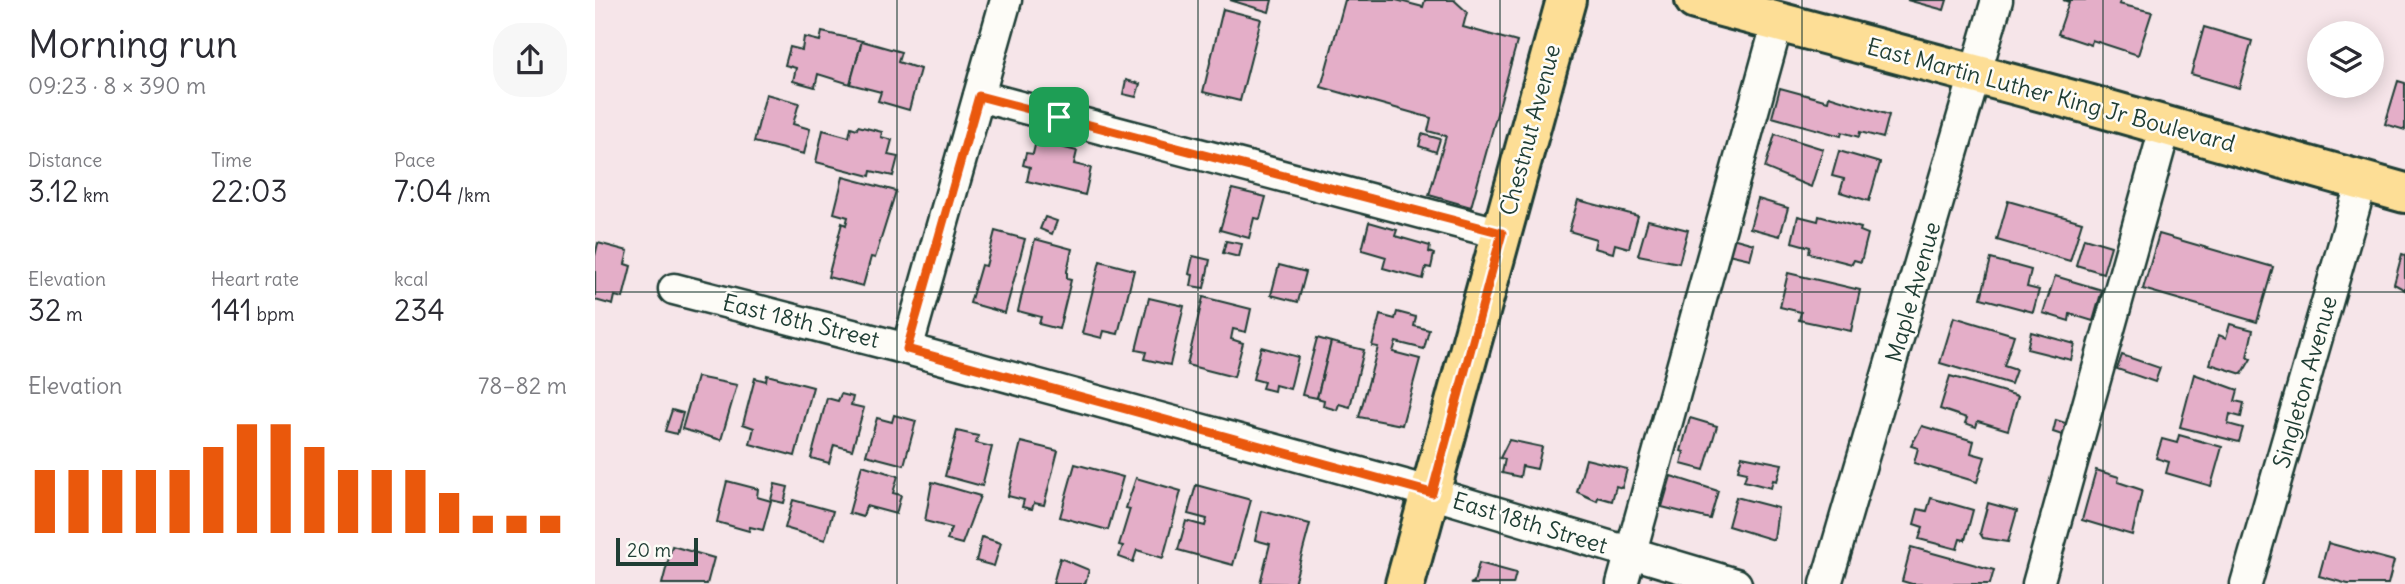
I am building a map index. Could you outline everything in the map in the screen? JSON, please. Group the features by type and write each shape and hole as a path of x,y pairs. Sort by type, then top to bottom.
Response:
{"main road":[{"name":"Chestnut Avenue","path":"1405,584 1566,0"},
{"name":"East Martin Luther King Jr Boulevard","path":"1695,0 1975,73 2405,193"}],"street":[{"path":"907,349 1006,0"},
{"name":"Maple Avenue","path":"1826,584 1997,0"},
{"path":"1622,584 1778,21"},
{"path":"979,96 1502,233"},
{"path":"2038,584 2166,125"},
{"name":"Singleton Avenue","path":"2246,584 2362,181"},
{"name":"East 18th Street","path":"674,289 907,349 1432,493 1736,584"}],"building":[{"path":"1230,0 1272,0 1269,12"},
{"path":"1345,0 1396,0 1423,7 1425,0 1454,0 1467,12 1463,27 1517,42 1471,207 1429,195 1446,136 1428,131 1431,118 1321,87"},
{"path":"1907,0 1947,0 1944,10"},
{"path":"2063,0 2121,0 2119,4 2152,12 2138,55 2092,40 2091,45 2058,34 2069,2"},
{"path":"1223,9 1261,19 1240,101 1203,92"},
{"path":"2204,27 2252,41 2239,88 2191,74"},
{"path":"822,32 862,41 850,84 818,74 815,87 793,81 796,68 785,65 790,47 802,50 804,37 820,41"},
{"path":"862,41 901,52 898,62 920,69 909,110 878,101 881,92 850,84"},
{"path":"1126,80 1140,84 1136,97 1123,94"},
{"path":"2398,81 2405,83 2405,130 2385,124"},
{"path":"1780,88 1828,101 1829,96 1889,115 1883,138 1860,132 1859,137 1842,132 1841,136 1772,117"},
{"path":"766,94 799,103 793,124 810,129 804,154 754,142"},
{"path":"858,126 882,132 881,137 892,140 888,155 898,157 893,176 871,171 870,176 816,162 823,130 849,137 851,127 857,129"},
{"path":"1422,134 1440,139 1436,152 1419,146"},
{"path":"1775,134 1823,149 1811,187 1765,168"},
{"path":"1036,141 1077,151 1074,164 1091,168 1085,195 1027,181 1030,167 1023,165 1026,153 1033,154"},
{"path":"1839,151 1880,163 1869,201 1840,192 1844,179 1832,176"},
{"path":"843,177 896,191 875,258 871,257 863,286 828,277 842,223 846,225 848,217 834,213"},
{"path":"1232,189 1266,197 1260,219 1254,218 1249,238 1220,230"},
{"path":"1758,199 1788,208 1780,236 1750,228"},
{"path":"1578,200 1638,216 1629,248 1615,244 1613,253 1594,248 1596,239 1569,231"},
{"path":"2008,201 2082,222 2070,261 1997,240"},
{"path":"1798,216 1818,221 1819,216 1861,228 1860,231 1868,234 1861,262 1854,260 1852,264 1809,253 1810,247 1792,242"},
{"path":"1045,217 1057,221 1052,234 1040,229"},
{"path":"1648,220 1688,230 1679,263 1638,255"},
{"path":"1369,222 1397,230 1395,236 1430,246 1429,252 1434,254 1431,268 1426,267 1423,279 1383,268 1386,257 1362,250"},
{"path":"995,231 1025,239 1005,313 970,303 981,265 986,266"},
{"path":"2159,234 2273,267 2257,322 2143,289"},
{"path":"1732,238 1754,244 1750,259 1728,254"},
{"path":"2084,238 2111,246 2103,273 2076,265"},
{"path":"1035,239 1072,249 1067,271 1067,279 1071,280 1059,329 1039,324 1041,317 1018,311"},
{"path":"1226,241 1242,244 1239,257 1223,253"},
{"path":"598,243 628,251 625,264 631,266 623,298 615,296 613,305 595,300 595,256"},
{"path":"2402,254 2405,255 2405,290 2394,284"},
{"path":"1193,256 1210,260 1204,288 1191,286 1193,275 1189,274"},
{"path":"1991,259 2031,270 2027,287 2039,290 2033,312 1981,298"},
{"path":"1100,261 1134,270 1118,334 1104,331 1102,338 1082,333"},
{"path":"1279,265 1306,272 1298,302 1271,295"},
{"path":"1788,273 1860,290 1851,331 1799,320 1801,312 1780,307"},
{"path":"2055,276 2102,290 2093,321 2070,314 2069,321 2043,313"},
{"path":"1203,297 1251,309 1246,332 1233,329 1231,339 1243,343 1234,377 1187,365"},
{"path":"1149,298 1184,306 1170,365 1144,359 1146,352 1136,350"},
{"path":"1397,312 1416,317 1414,326 1429,330 1424,349 1396,342 1393,352 1420,359 1402,425 1359,417 1378,347 1372,346 1380,315 1395,319"},
{"path":"1954,317 2014,335 2004,366 2016,370 2011,384 1940,363"},
{"path":"2230,324 2253,330 2247,357 2251,359 2242,374 2210,364 2219,335 2226,338"},
{"path":"2031,332 2075,344 2071,360 2027,349"},
{"path":"1317,338 1331,342 1317,398 1302,395"},
{"path":"1331,342 1364,350 1350,407 1339,404 1337,410 1323,406 1324,400 1317,398"},
{"path":"1261,347 1298,357 1290,389 1275,385 1274,391 1262,388 1264,382 1253,379"},
{"path":"2122,355 2160,368 2155,382 2117,369"},
{"path":"2194,374 2238,390 2235,401 2244,403 2241,417 2230,414 2228,424 2243,428 2239,442 2180,427"},
{"path":"767,375 813,387 795,456 750,444 754,428 743,424 755,378 766,381"},
{"path":"1950,376 2018,396 2008,430 1978,421 1976,427 1965,423 1967,418 1940,409"},
{"path":"697,377 737,385 721,440 682,429"},
{"path":"841,394 853,397 851,405 864,408 852,450 834,445 829,463 811,458 827,398 838,401"},
{"path":"672,410 683,413 677,434 665,431"},
{"path":"894,415 916,421 904,465 866,455 877,418 892,422"},
{"path":"1690,418 1717,426 1704,470 1681,464 1684,452 1681,451"},
{"path":"2056,420 2068,424 2065,436 2053,432"},
{"path":"1922,426 1974,441 1971,453 1985,457 1977,482 1914,463 1918,448 1911,446"},
{"path":"957,431 978,436 976,443 992,447 982,486 945,476"},
{"path":"2179,435 2222,447 2211,486 2166,473 2169,462 2156,458 2162,439 2177,443"},
{"path":"1509,440 1542,447 1537,469 1522,466 1520,477 1502,473 1505,459 1500,458"},
{"path":"1021,442 1058,451 1044,505 1034,503 1032,509 1022,507 1024,500 1008,496"},
{"path":"1742,456 1782,464 1777,481 1773,480 1771,488 1744,481 1747,472 1738,470"},
{"path":"1586,459 1627,469 1622,488 1616,486 1612,501 1598,497 1597,501 1577,492"},
{"path":"1075,464 1123,477 1108,530 1060,517"},
{"path":"862,465 898,476 893,493 901,495 896,514 866,506 863,517 849,513"},
{"path":"2096,470 2119,477 2118,482 2142,490 2132,535 2082,520"},
{"path":"1671,476 1718,491 1710,519 1662,507"},
{"path":"1136,478 1181,491 1163,558 1137,550 1133,562 1119,557 1123,546 1119,545 1130,509 1126,508"},
{"path":"727,481 758,489 757,497 771,501 763,530 750,527 749,531 717,522"},
{"path":"932,482 980,496 962,544 947,540 951,528 925,521"},
{"path":"775,484 788,487 784,503 771,500"},
{"path":"1196,485 1251,500 1233,565 1178,550 1186,521 1205,526 1207,519 1188,514"},
{"path":"1736,497 1778,508 1774,540 1728,526"},
{"path":"1931,498 1973,510 1965,540 1960,539 1957,549 1919,539 1923,527 1914,524 1918,509 1927,511"},
{"path":"793,500 833,511 825,540 785,528"},
{"path":"1988,503 2017,511 2008,542 1983,538 1980,533"},
{"path":"1262,511 1310,524 1294,584 1260,583 1270,544 1255,540"},
{"path":"982,537 1001,543 994,566 976,561"},
{"path":"2328,543 2394,561 2388,584 2348,584 2319,576"},
{"path":"672,546 714,558 707,584 662,584"},
{"path":"1911,547 1994,570 1990,584 1912,584 1902,581"},
{"path":"1060,558 1089,570 1085,584 1053,584"},
{"path":"1479,563 1516,573 1513,584 1470,584 1474,582"}],"route":[{"path":"979,96 1059,117 1502,233 1432,493 907,349 979,96"}]}
